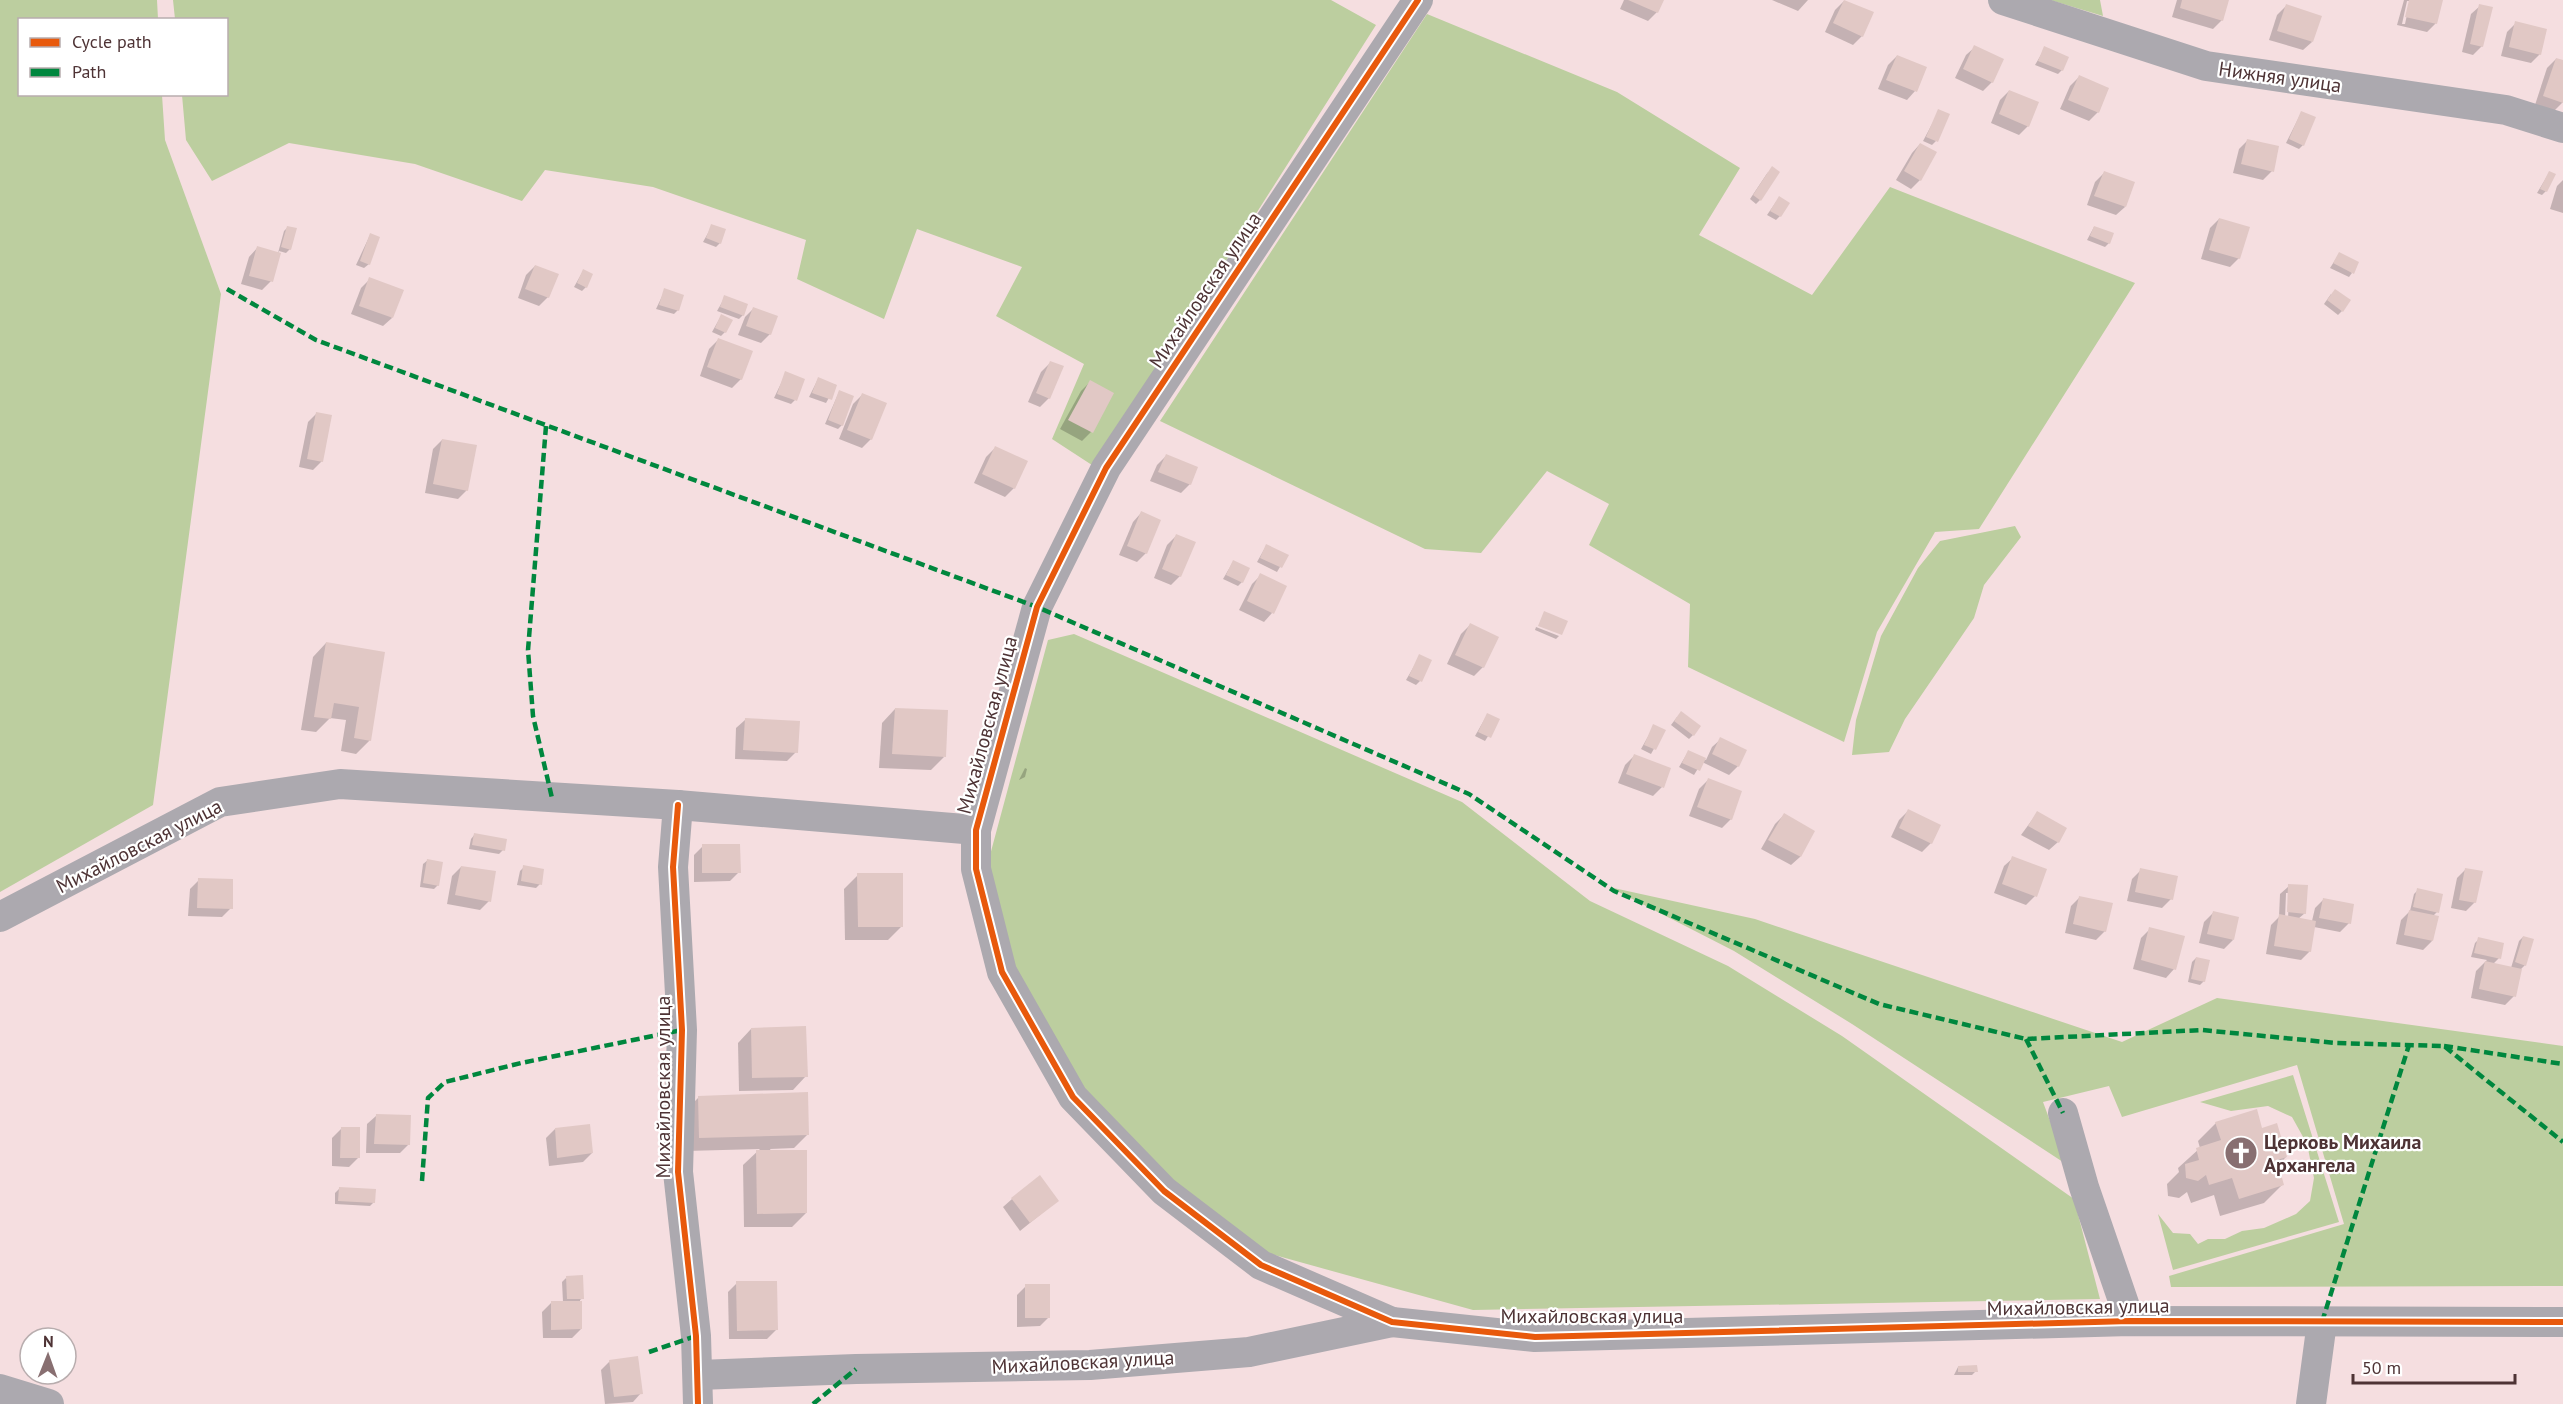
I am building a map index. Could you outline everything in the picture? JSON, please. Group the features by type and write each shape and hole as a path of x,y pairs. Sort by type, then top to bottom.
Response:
{"street":[{"name":"Михайловская улица","path":"1418,0 1106,468 1037,607 976,830 976,869 1002,972 1073,1097 1164,1191 1261,1265 1392,1322 1534,1337 2130,1321 2563,1322"},
{"name":"Нижняя улица","path":"2003,0 2206,66 2506,110 2563,128"},
{"name":"Михайловская улица","path":"0,917 220,802 340,784 678,806 976,830"},
{"name":"Михайловская улица","path":"678,806 673,867 682,1030 678,1172 698,1390 856,1369 1090,1365 1249,1352 1392,1322"},
{"path":"2063,1113 2084,1187 2130,1321"},
{"path":"2311,1404 2322,1322"},
{"path":"0,1389 49,1404"}],"green space":[{"path":"0,0 157,0 158,18 18,18 18,96 162,96 165,140 221,294 153,805 0,892"},
{"path":"173,0 1331,0 1376,25 1095,467 1052,439 1084,364 996,316 1022,267 917,229 884,319 797,279 806,240 653,187 545,170 522,201 415,164 289,143 212,181 186,140 182,96 228,96 228,18 175,18"},
{"path":"2050,0 2100,0 2103,16"},
{"path":"1427,14 1617,92 1740,168 1699,235 1812,295 1890,187 2135,283 1979,529 1935,532 1877,632 1844,742 1688,667 1690,604 1589,545 1609,504 1547,471 1481,553 1425,549 1160,421"},
{"path":"2015,526 2021,537 1984,585 1974,618 1905,719 1889,752 1852,755 1856,720 1881,636 1918,568 1940,541"},
{"path":"1074,634 1462,802 1590,901 1728,966 1842,1036 2074,1199 2100,1299 1473,1310 1267,1253 1175,1183 1082,1086 1015,970 986,870 1048,640"},
{"path":"1609,887 1755,919 2122,1042 2217,998 2563,1046 2563,1286 2171,1287 2169,1276 2344,1224 2297,1065 2122,1117 2109,1086 2043,1102 2066,1164 1852,1024 1734,951"},
{"path":"2293,1075 2339,1222 2173,1270 2158,1214 2173,1233 2190,1234 2198,1244 2208,1239 2225,1239 2242,1231 2264,1228 2296,1214 2310,1201 2314,1178 2307,1144 2292,1117 2268,1106 2231,1111 2200,1102"}],"building":[{"path":"1628,0 1664,0 1658,13"},
{"path":"1844,0 1874,12 1863,37 1833,23"},
{"path":"2182,0 2229,0 2223,21 2180,8"},
{"path":"2409,0 2443,0 2437,24 2405,17"},
{"path":"2286,4 2322,16 2313,42 2277,31"},
{"path":"2479,4 2493,7 2483,47 2470,44"},
{"path":"2515,21 2547,29 2541,55 2509,47"},
{"path":"1974,45 2004,59 1993,83 1963,69"},
{"path":"2044,46 2069,57 2063,71 2038,61"},
{"path":"1897,55 1927,67 1917,92 1886,80"},
{"path":"2556,58 2563,60 2563,103 2543,96"},
{"path":"2079,75 2109,88 2099,113 2068,100"},
{"path":"2009,90 2039,102 2029,127 1999,114"},
{"path":"1938,109 1950,114 1938,142 1926,137"},
{"path":"2301,111 2316,117 2304,146 2289,139"},
{"path":"2247,139 2279,146 2274,172 2241,164"},
{"path":"1920,143 1937,152 1921,181 1904,171"},
{"path":"1772,166 1780,172 1761,201 1753,195"},
{"path":"2104,171 2135,182 2126,207 2094,196"},
{"path":"2549,171 2556,174 2547,192 2540,189"},
{"path":"1779,196 1790,203 1781,217 1770,211"},
{"path":"2219,218 2250,227 2240,259 2209,250"},
{"path":"711,224 726,229 721,244 706,238"},
{"path":"287,226 297,228 291,250 281,247"},
{"path":"2094,226 2114,233 2110,244 2090,236"},
{"path":"370,233 380,237 370,265 360,261"},
{"path":"257,246 281,253 273,282 249,276"},
{"path":"2339,252 2359,262 2354,274 2333,263"},
{"path":"535,265 559,274 549,298 525,289"},
{"path":"583,269 593,274 587,288 577,283"},
{"path":"369,277 404,290 393,318 359,306"},
{"path":"664,288 684,295 679,311 659,305"},
{"path":"2335,289 2351,300 2343,312 2327,300"},
{"path":"724,295 748,304 744,316 720,307"},
{"path":"753,307 778,316 771,335 746,326"},
{"path":"721,314 733,320 726,333 715,328"},
{"path":"718,338 753,351 742,380 707,367"},
{"path":"1050,361 1064,366 1050,399 1036,393"},
{"path":"785,371 805,379 797,401 777,394"},
{"path":"818,377 837,385 832,400 812,393"},
{"path":"1090,380 1114,393 1093,433 1068,420"},
{"path":"839,390 854,396 843,426 828,420"},
{"path":"862,393 887,403 872,440 847,430"},
{"path":"316,412 332,415 323,462 307,459"},
{"path":"442,439 477,445 468,491 433,484"},
{"path":"995,446 1028,461 1015,489 982,474"},
{"path":"1166,454 1198,467 1191,485 1158,472"},
{"path":"1141,511 1161,520 1147,554 1127,546"},
{"path":"1176,534 1196,542 1181,577 1162,569"},
{"path":"1266,544 1289,555 1282,568 1260,558"},
{"path":"1233,560 1250,568 1243,583 1226,575"},
{"path":"1260,573 1287,586 1274,614 1247,601"},
{"path":"1544,611 1568,621 1562,635 1538,626"},
{"path":"1470,623 1499,637 1484,668 1455,655"},
{"path":"326,642 385,652 371,741 354,738 359,707 334,703 331,719 314,717"},
{"path":"1419,654 1432,660 1422,682 1409,676"},
{"path":"895,708 948,710 946,757 892,754"},
{"path":"1681,711 1701,726 1694,736 1674,721"},
{"path":"1487,713 1500,719 1491,738 1478,732"},
{"path":"745,718 800,721 798,753 743,750"},
{"path":"1653,724 1666,730 1656,750 1644,745"},
{"path":"1720,737 1747,750 1739,767 1712,754"},
{"path":"1688,750 1706,758 1700,771 1682,763"},
{"path":"1634,754 1671,768 1664,788 1626,774"},
{"path":"1708,778 1742,791 1732,820 1697,807"},
{"path":"1908,809 1941,825 1932,844 1899,828"},
{"path":"2037,811 2067,828 2059,843 2028,826"},
{"path":"1784,813 1815,831 1801,857 1768,840"},
{"path":"474,833 507,839 505,851 472,845"},
{"path":"702,844 740,844 741,873 702,873"},
{"path":"2012,856 2047,869 2037,897 2002,884"},
{"path":"427,859 443,862 439,886 423,883"},
{"path":"523,865 544,869 542,885 521,881"},
{"path":"461,866 496,871 491,902 455,895"},
{"path":"2140,868 2178,876 2173,900 2135,892"},
{"path":"2465,868 2483,871 2476,903 2459,900"},
{"path":"857,873 903,873 903,927 858,927"},
{"path":"198,878 233,879 233,909 197,908"},
{"path":"2288,884 2308,885 2306,914 2287,912"},
{"path":"2417,888 2443,894 2439,913 2413,907"},
{"path":"2079,896 2113,903 2106,932 2073,924"},
{"path":"2323,898 2354,904 2351,924 2319,918"},
{"path":"2409,910 2439,916 2433,941 2404,935"},
{"path":"2213,911 2239,917 2234,940 2207,934"},
{"path":"2279,914 2316,921 2311,952 2274,946"},
{"path":"2149,927 2185,936 2176,970 2141,960"},
{"path":"2523,936 2534,939 2526,966 2515,962"},
{"path":"2478,937 2504,943 2501,959 2474,953"},
{"path":"2196,957 2210,960 2205,982 2191,979"},
{"path":"2485,961 2522,969 2516,997 2479,989"},
{"path":"806,1026 808,1077 752,1078 751,1028"},
{"path":"808,1092 809,1135 699,1138 698,1096"},
{"name":"Церковь Михаила Архангела","path":"2257,1109 2262,1128 2277,1123 2287,1157 2277,1160 2284,1185 2239,1199 2232,1178 2209,1185 2206,1175 2198,1181 2186,1178 2185,1164 2199,1160 2196,1148 2221,1140 2215,1122"},
{"path":"376,1114 411,1115 410,1145 374,1144"},
{"path":"590,1124 593,1153 557,1158 555,1128"},
{"path":"341,1127 360,1127 360,1158 340,1158"},
{"path":"756,1150 807,1150 807,1213 757,1214"},
{"path":"1040,1175 1059,1201 1030,1223 1011,1198"},
{"path":"339,1187 376,1189 375,1203 338,1201"},
{"path":"583,1275 584,1299 567,1299 566,1276"},
{"path":"736,1281 777,1281 778,1330 737,1331"},
{"path":"1025,1284 1050,1284 1050,1318 1025,1318"},
{"path":"551,1301 582,1301 582,1329 551,1330"},
{"path":"638,1356 643,1394 614,1397 609,1360"},
{"path":"1977,1365 1978,1372 1958,1372 1958,1366"}],"marked path":[{"path":"227,289 316,340 1037,607 1469,794 1614,891 1879,1004 2026,1039 2202,1030 2336,1043 2444,1046 2563,1142"},
{"path":"546,426 528,650 533,716 552,798"},
{"path":"422,1181 428,1098 445,1082 521,1063 682,1030"},
{"path":"2026,1039 2063,1113"},
{"path":"2322,1322 2409,1045"},
{"path":"2444,1046 2563,1064"},
{"path":"649,1352 696,1336"},
{"path":"813,1404 856,1369"}],"cycle path":[{"path":"1418,0 1106,468 1037,607 976,830 976,869 1002,972 1073,1097 1164,1191 1261,1265 1392,1322 1535,1337 2130,1321 2563,1322"},
{"path":"678,805 673,867 682,1030 678,1172 696,1336 698,1404"}],"place":[{"name":"Церковь Михаила Архангела","path":"2241,1153"}]}
